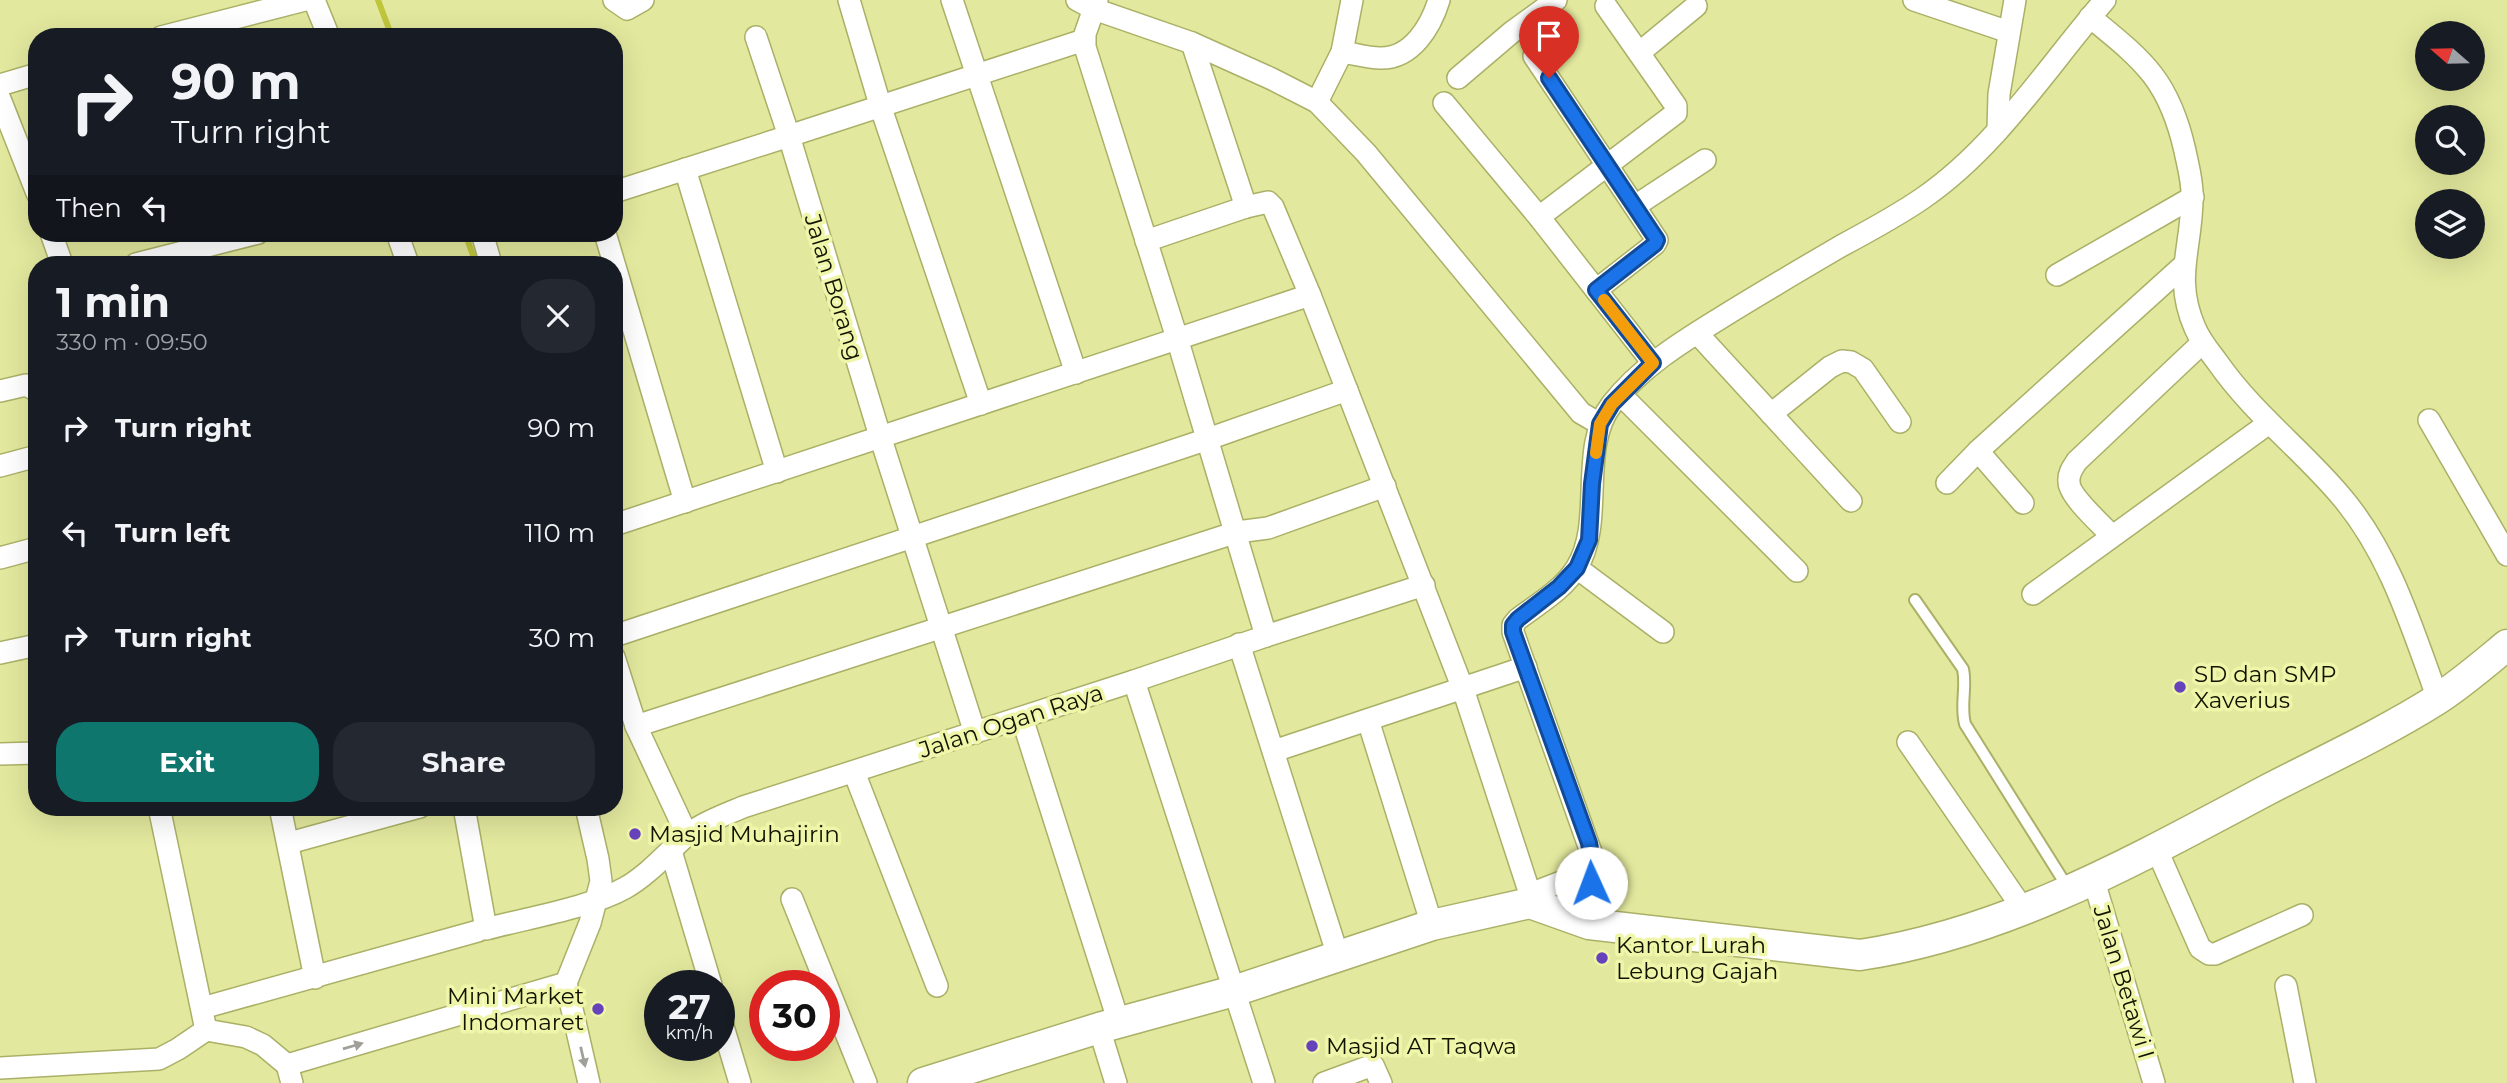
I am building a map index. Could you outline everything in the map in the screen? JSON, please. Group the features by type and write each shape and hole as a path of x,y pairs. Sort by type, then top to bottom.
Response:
{"street":[{"path":"196,28 305,0"},
{"path":"314,0 325,28"},
{"path":"614,0 627,9 643,0"},
{"path":"849,0 881,108 981,404"},
{"path":"952,0 1076,373"},
{"path":"1317,102 1342,52 1352,0"},
{"path":"1342,52 1380,58 1405,50 1429,24 1439,0"},
{"path":"1458,78 1528,8 1556,0"},
{"path":"1914,0 2009,32"},
{"path":"1998,130 1999,94 2015,0"},
{"path":"1589,924 1592,897 1589,843 1513,632 1513,625 1559,587 1577,568 1589,540 1592,484 1600,424 1612,404 1653,363 1697,333 1924,198 1966,163 1998,130 2105,0"},
{"path":"1266,636 1237,532 1084,40 1089,3 1192,43 1317,102 1366,153 1581,413 1600,424"},
{"path":"1539,217 1676,113 1676,106 1606,6"},
{"path":"1639,52 1696,6"},
{"path":"2090,17 2138,56 2159,82 2169,101 2183,143 2193,197 2184,265 2184,293 2186,305 2202,343 2241,394 2315,466 2342,497 2370,536 2386,564 2438,699"},
{"name":"Jalan Borang","path":"756,37 975,733"},
{"path":"623,189 881,108 1084,40"},
{"path":"1192,43 1246,207"},
{"path":"1534,56 1657,240 1596,290"},
{"path":"0,85 28,77"},
{"path":"0,99 28,169"},
{"path":"1444,103 1539,217 1653,363"},
{"path":"1634,206 1705,160"},
{"path":"685,169 776,472"},
{"path":"2057,275 2193,197"},
{"path":"1146,241 1246,207 1268,202 1272,204 1463,689 1530,898 1589,924 1860,955 1899,949 1973,929 2082,886 2438,699 2507,645"},
{"path":"167,256 223,242"},
{"path":"1947,483 1978,451 2184,265"},
{"path":"623,291 685,502"},
{"path":"623,522 1310,295"},
{"path":"1697,333 1851,501"},
{"path":"2112,536 2073,493 2068,484 2070,471 2077,461 2202,343"},
{"path":"1771,414 1830,367 1842,361 1851,362 1863,369 1899,422"},
{"path":"0,391 28,386"},
{"path":"623,633 1208,439 1347,390"},
{"path":"1621,395 1797,571"},
{"path":"2428,420 2507,555"},
{"path":"2033,594 2269,423"},
{"path":"1978,451 2023,503"},
{"path":"0,466 28,458"},
{"path":"636,726 1237,532 1268,528 1385,486"},
{"path":"0,558 28,550"},
{"path":"1577,568 1662,632"},
{"path":"1135,681 1239,644 1424,585"},
{"path":"1239,644 1338,956"},
{"path":"0,653 28,647"},
{"path":"1274,751 1526,667"},
{"name":"Jalan Ogan Raya","path":"466,816 486,929 597,900 626,888 687,835 706,823 743,807 1135,681 1264,1083"},
{"path":"623,685 636,726 687,835"},
{"path":"1022,718 1109,1026 1116,1083"},
{"path":"1368,720 1432,925"},
{"path":"1908,742 2023,909"},
{"path":"0,754 28,753"},
{"path":"854,772 937,986"},
{"path":"161,816 205,1030"},
{"path":"282,816 315,978"},
{"path":"289,843 387,816"},
{"path":"588,816 601,881 597,900 566,984 589,1083"},
{"path":"2156,848 2200,948 2209,954 2302,915"},
{"path":"671,851 707,970"},
{"path":"924,1083 1234,991 1432,925 1530,898 1589,869"},
{"name":"Jalan Betawi I","path":"2082,886 2154,1083"},
{"path":"792,899 866,1083"},
{"path":"202,1008 478,932"},
{"path":"0,1068 27,1074 159,1059 205,1030 246,1037 262,1045 290,1074 566,984"},
{"path":"2286,986 2305,1083"},
{"path":"733,1061 740,1083"},
{"path":"1324,1083 1373,1065 1381,1083"}],"lane":[{"path":"1914,600 1963,669 1965,678 1961,710 1965,724 2082,886"}],"waterway":[{"path":"378,0 389,28"},
{"path":"468,242 473,256"}],"slow traffic":[{"path":"1596,453 1600,424 1612,404 1653,363 1604,300"}],"place":[{"name":"SD dan SMP Xaverius","path":"2180,687"},
{"name":"Masjid Muhajirin","path":"635,834"},
{"name":"Kantor Lurah Lebung Gajah","path":"1602,958"},
{"name":"Mini Market Indomaret","path":"598,1009"},
{"name":"Masjid AT Taqwa","path":"1312,1046"}],"route":[{"path":"1549,78 1657,240 1596,290 1653,363 1612,404 1600,424 1592,484 1589,540 1577,568 1559,587 1513,625 1513,632 1589,843 1591,883"}]}
